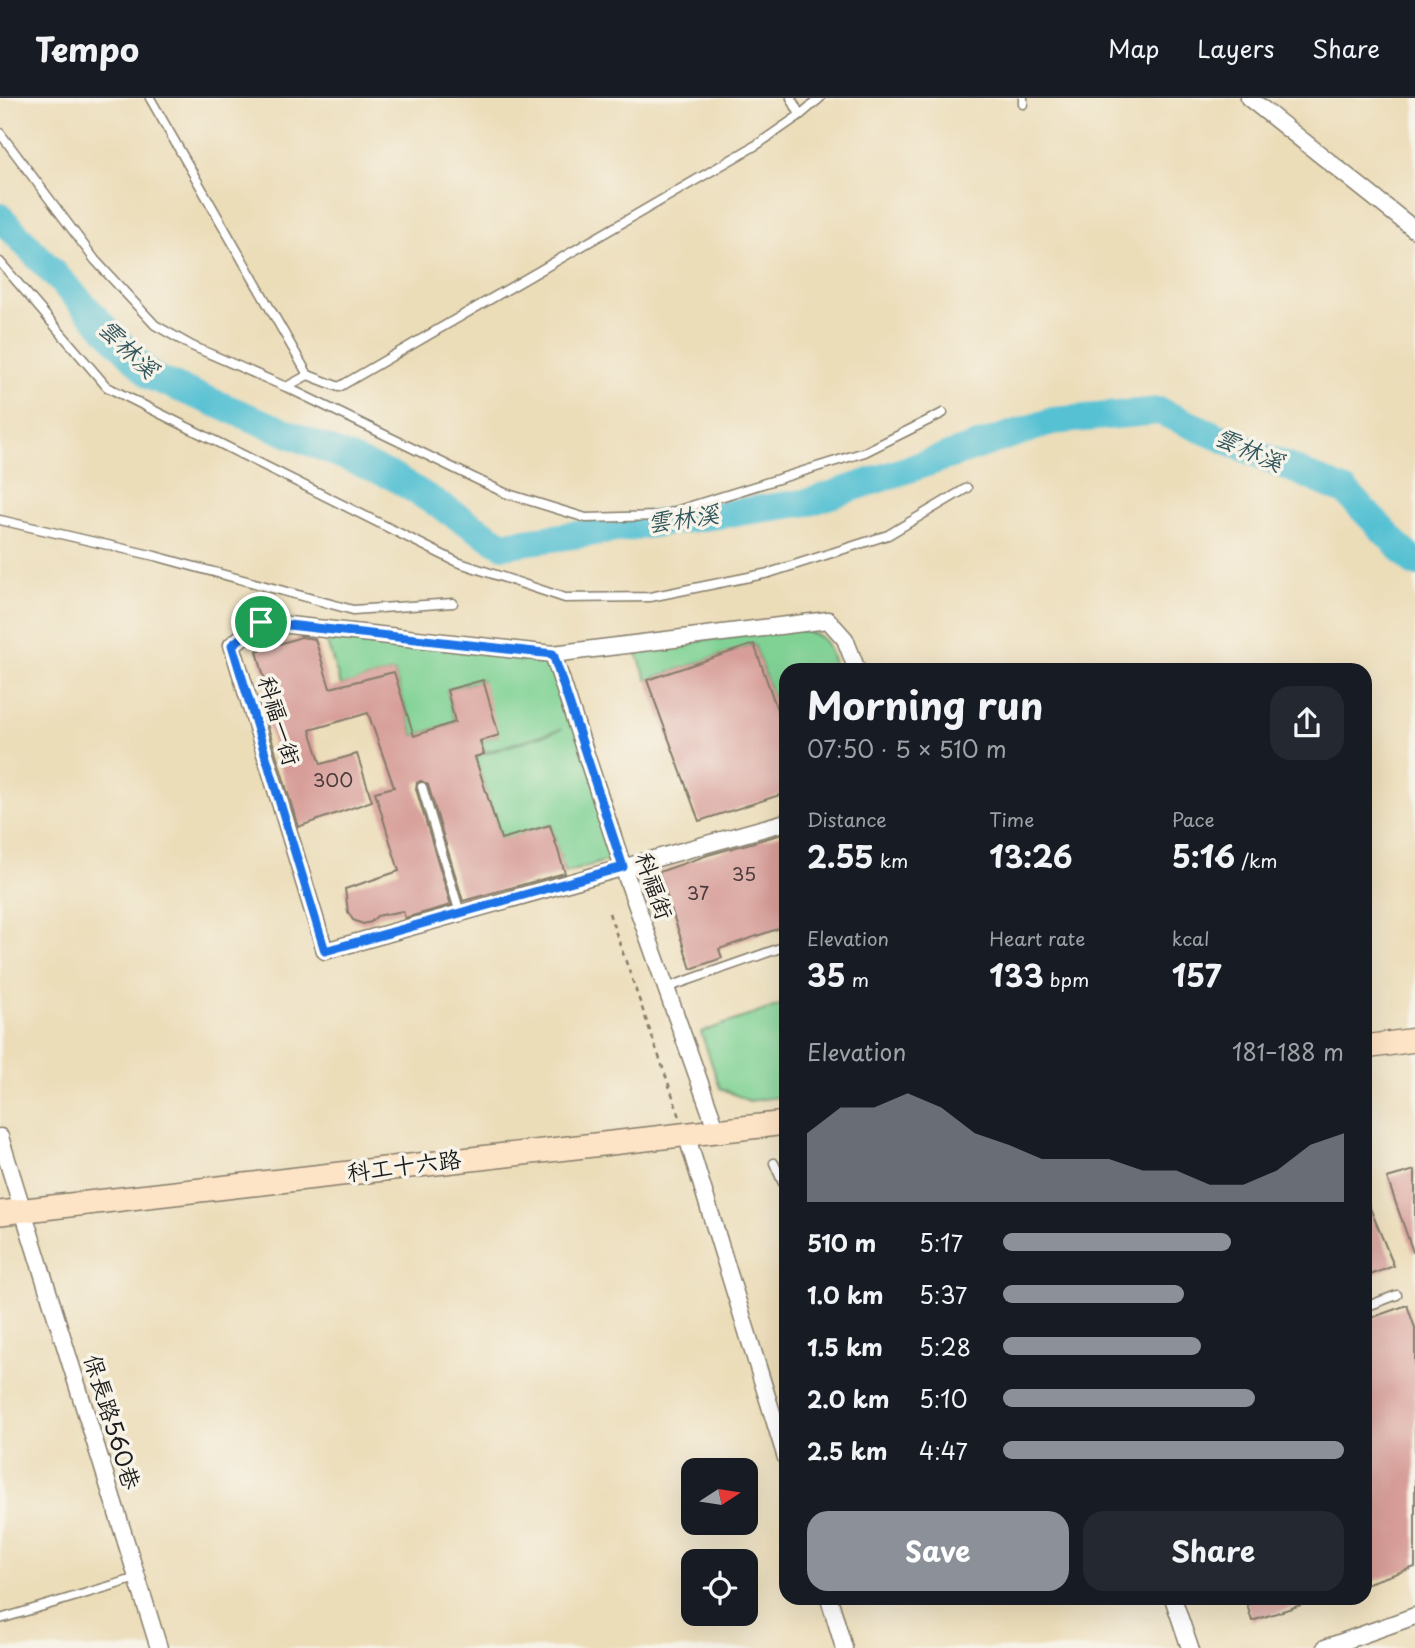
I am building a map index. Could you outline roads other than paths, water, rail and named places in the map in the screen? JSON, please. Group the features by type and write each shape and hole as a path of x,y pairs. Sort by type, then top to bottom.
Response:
{"street":[{"path":"1249,98 1415,230"},
{"name":"科福一街","path":"779,824 325,951 232,645 261,622 553,654 828,620 845,639 854,663"},
{"name":"科福街","path":"553,654 623,867 717,1131"},
{"path":"1372,1046 1415,1040"},
{"name":"科工十六路","path":"11,1212 779,1124"},
{"path":"686,1134 779,1435"},
{"path":"0,1137 11,1212"},
{"name":"保長路560巷","path":"11,1212 159,1648"},
{"path":"831,1605 844,1648"},
{"path":"1175,1605 1190,1648"},
{"path":"1325,1648 1415,1616"}],"lane":[{"path":"150,98 308,376 339,387 758,144 820,98"},
{"path":"791,98 800,115"},
{"path":"0,133 95,260 155,325 192,346 286,387 505,493 586,518 659,516 864,452 943,413"},
{"path":"0,262 107,387 457,562 565,598 650,597 769,573 888,535 967,488"},
{"path":"286,387 308,376"},
{"path":"0,520 155,556 353,610 453,603"},
{"path":"422,787 460,913"},
{"path":"666,988 779,948"},
{"path":"774,1163 779,1174"},
{"path":"1372,1304 1397,1295"},
{"path":"0,1619 137,1578"}],"waterway":[{"name":"雲林溪","path":"0,217 152,377 394,477 503,545 810,502 1053,421 1159,411 1346,492 1415,563"}]}
